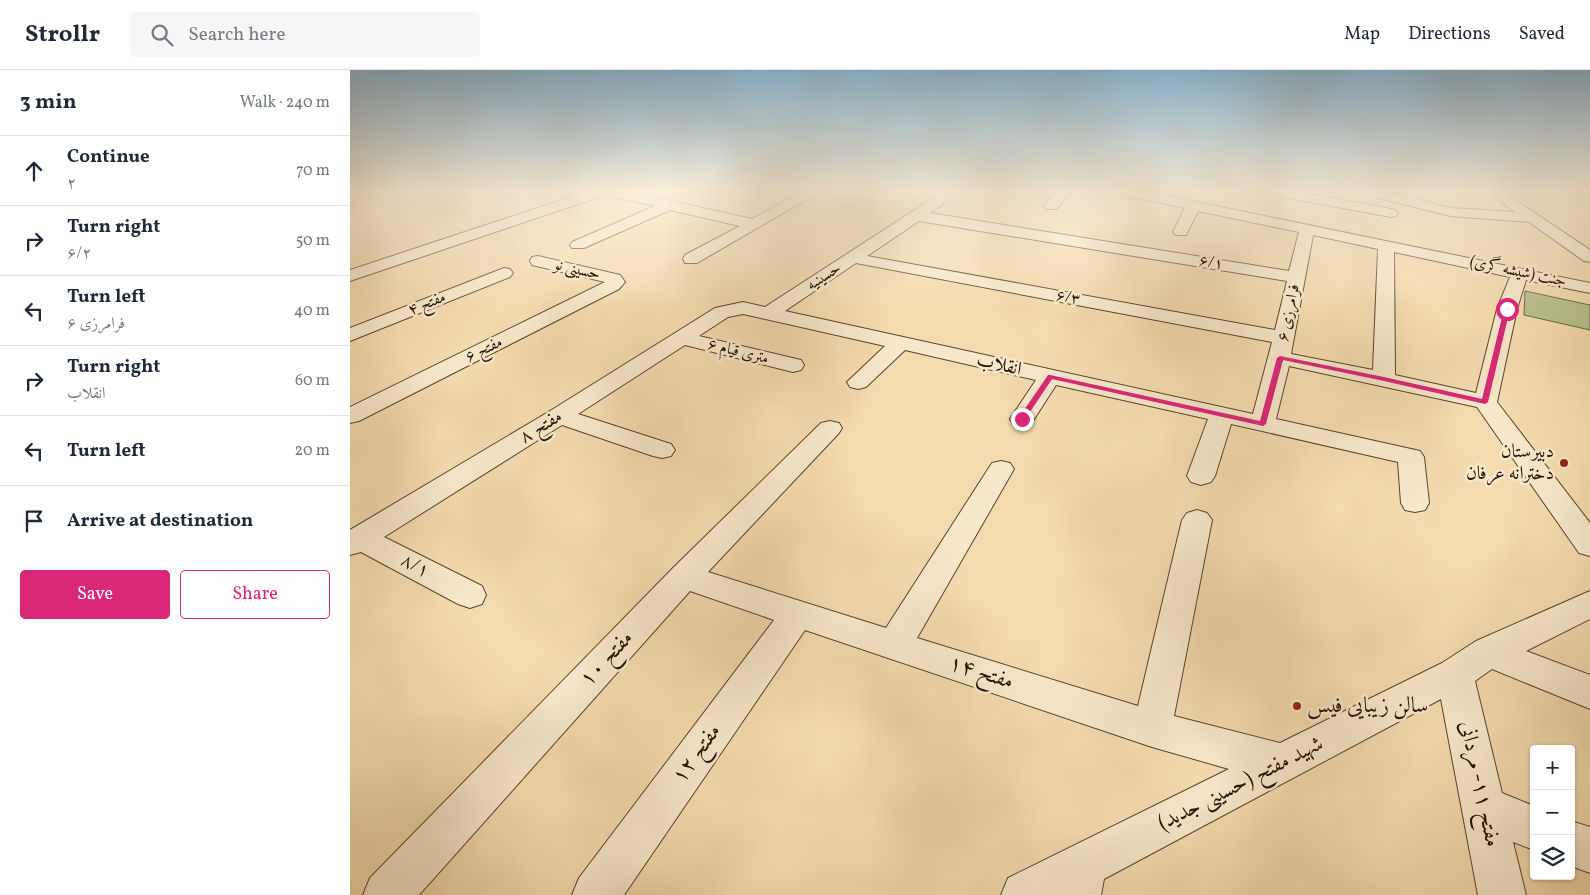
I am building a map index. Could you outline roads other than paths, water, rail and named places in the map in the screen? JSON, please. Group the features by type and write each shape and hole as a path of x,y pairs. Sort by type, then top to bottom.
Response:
{"street":[{"path":"350,276 488,230"},
{"path":"578,245 613,230"},
{"path":"691,259 744,230"},
{"name":"حسینیه","path":"768,314 897,230"},
{"name":"۶/۱","path":"1015,230 1298,269"},
{"name":"فرامرزی ۶","path":"1263,424 1308,230"},
{"name":"جنت (شیشه گری)","path":"1310,230 1590,288"},
{"path":"1548,230 1590,256"},
{"path":"1384,379 1386,245"},
{"name":"۶/۳","path":"853,258 1281,348 1384,379 1485,402"},
{"name":"حسینی نو","path":"538,261 614,278 616,282"},
{"path":"1520,272 1507,309 1485,402 1590,545"},
{"name":"مفتح ۴","path":"350,335 504,273"},
{"name":"مفتح ۶","path":"350,416 616,282"},
{"name":"انقلاب","path":"732,309 743,308 1411,457 1415,503"},
{"name":"مفتح ۸","path":"355,541 559,416 722,312 732,309"},
{"name":"۶ متری قیام","path":"682,338 793,365"},
{"path":"858,382 901,343"},
{"path":"1022,419 1050,376"},
{"path":"1201,476 1222,415"},
{"path":"559,416 662,450"},
{"name":"مفتح ۱۰","path":"387,895 684,577 830,428"},
{"path":"894,645 1001,469"},
{"path":"1152,729 1197,520"},
{"name":"۸/۱","path":"355,541 470,595"},
{"name":"مفتح ۱۴","path":"684,577 1152,729 1280,763"},
{"name":"شهید مفتح (حسینی جدید)","path":"1025,895 1080,880 1280,763 1456,674 1489,652 1590,604"},
{"name":"مفتح ۱۲","path":"596,895 798,614"},
{"path":"1489,652 1590,692"},
{"name":"مفتح ۱۱- مردانی","path":"1456,674 1502,895"},
{"path":"1484,808 1530,826"},
{"path":"1575,844 1590,850"}],"place":[{"name":"دبیرستان دخترانه عرفان","path":"1564,463"},
{"name":"سالن زیبایی فیس","path":"1297,706"}]}
